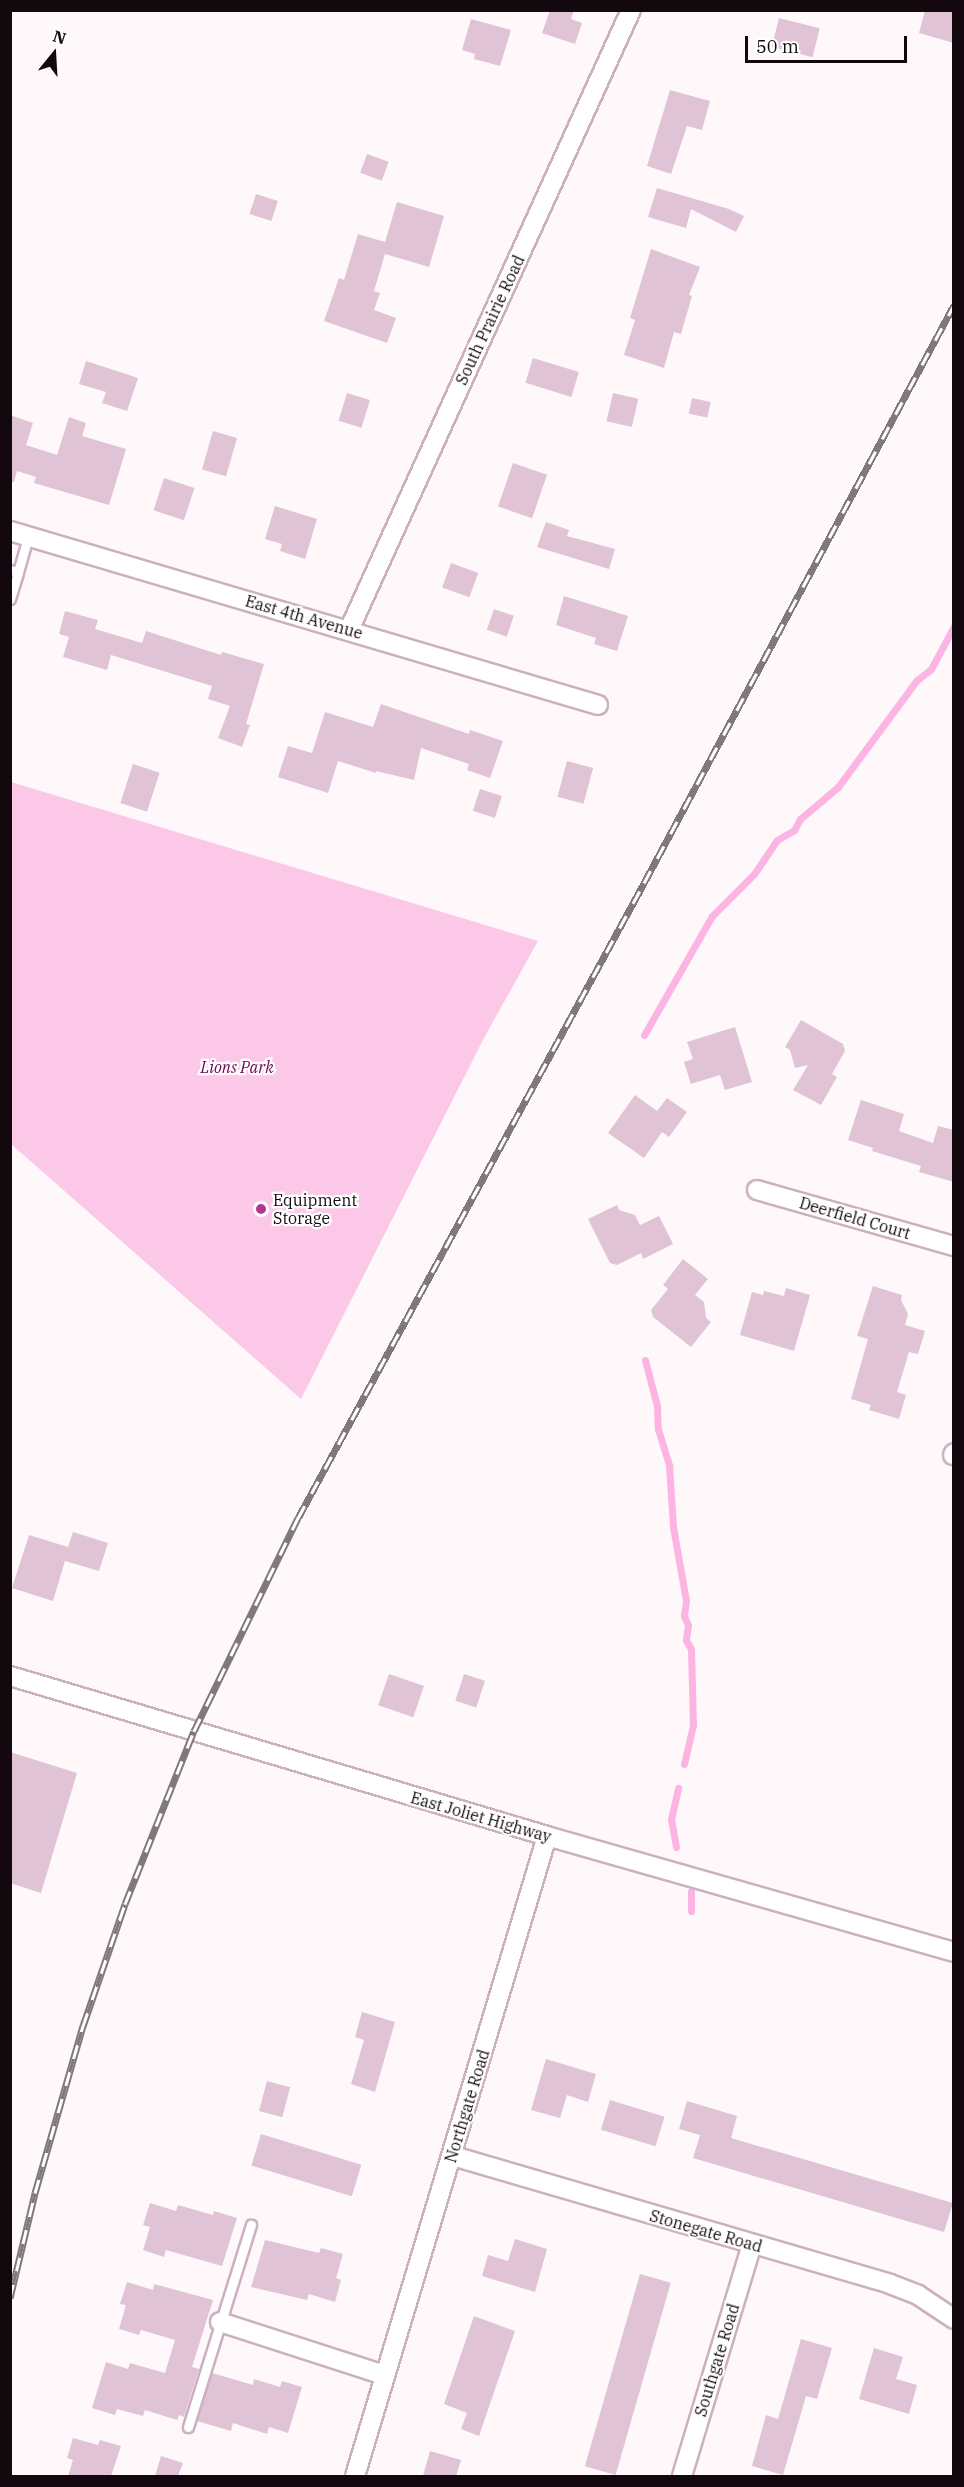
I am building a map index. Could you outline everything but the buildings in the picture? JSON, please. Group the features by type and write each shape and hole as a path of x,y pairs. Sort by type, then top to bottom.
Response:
{"street":[{"name":"South Prairie Road","path":"349,630 631,10"},
{"name":"East 4th Avenue","path":"10,531 598,705"},
{"name":"Deerfield Court","path":"757,1190 954,1246"},
{"name":"East Joliet Highway","path":"10,1676 547,1836 954,1952"},
{"name":"Northgate Road","path":"355,2476 384,2375 453,2156 547,1836"},
{"name":"Stonegate Road","path":"453,2156 890,2284 918,2295 954,2319"},
{"name":"Southgate Road","path":"682,2476 752,2244"},
{"path":"220,2322 384,2375"}],"lane":[{"path":"10,599 14,571 28,536"},
{"path":"188,2427 251,2225"}],"green space":[{"name":"Lions Park","path":"11,782 538,941 484,1038 301,1399 11,1144"}],"waterway":[{"path":"644,1035 712,916 754,874 777,840 794,830 800,819 838,787 917,680 931,669 954,626"},
{"path":"645,1360 657,1406 658,1429 669,1466 673,1527 686,1601 684,1616 688,1625 686,1640 691,1649 693,1725 684,1764"},
{"path":"676,1847 671,1819 678,1788"},
{"path":"691,1891 691,1911"}],"railway":[{"path":"10,2298 35,2193 83,2026 125,1904 194,1731 298,1518 644,883 954,305"}],"place":[{"name":"Equipment Storage","path":"261,1209"}]}
